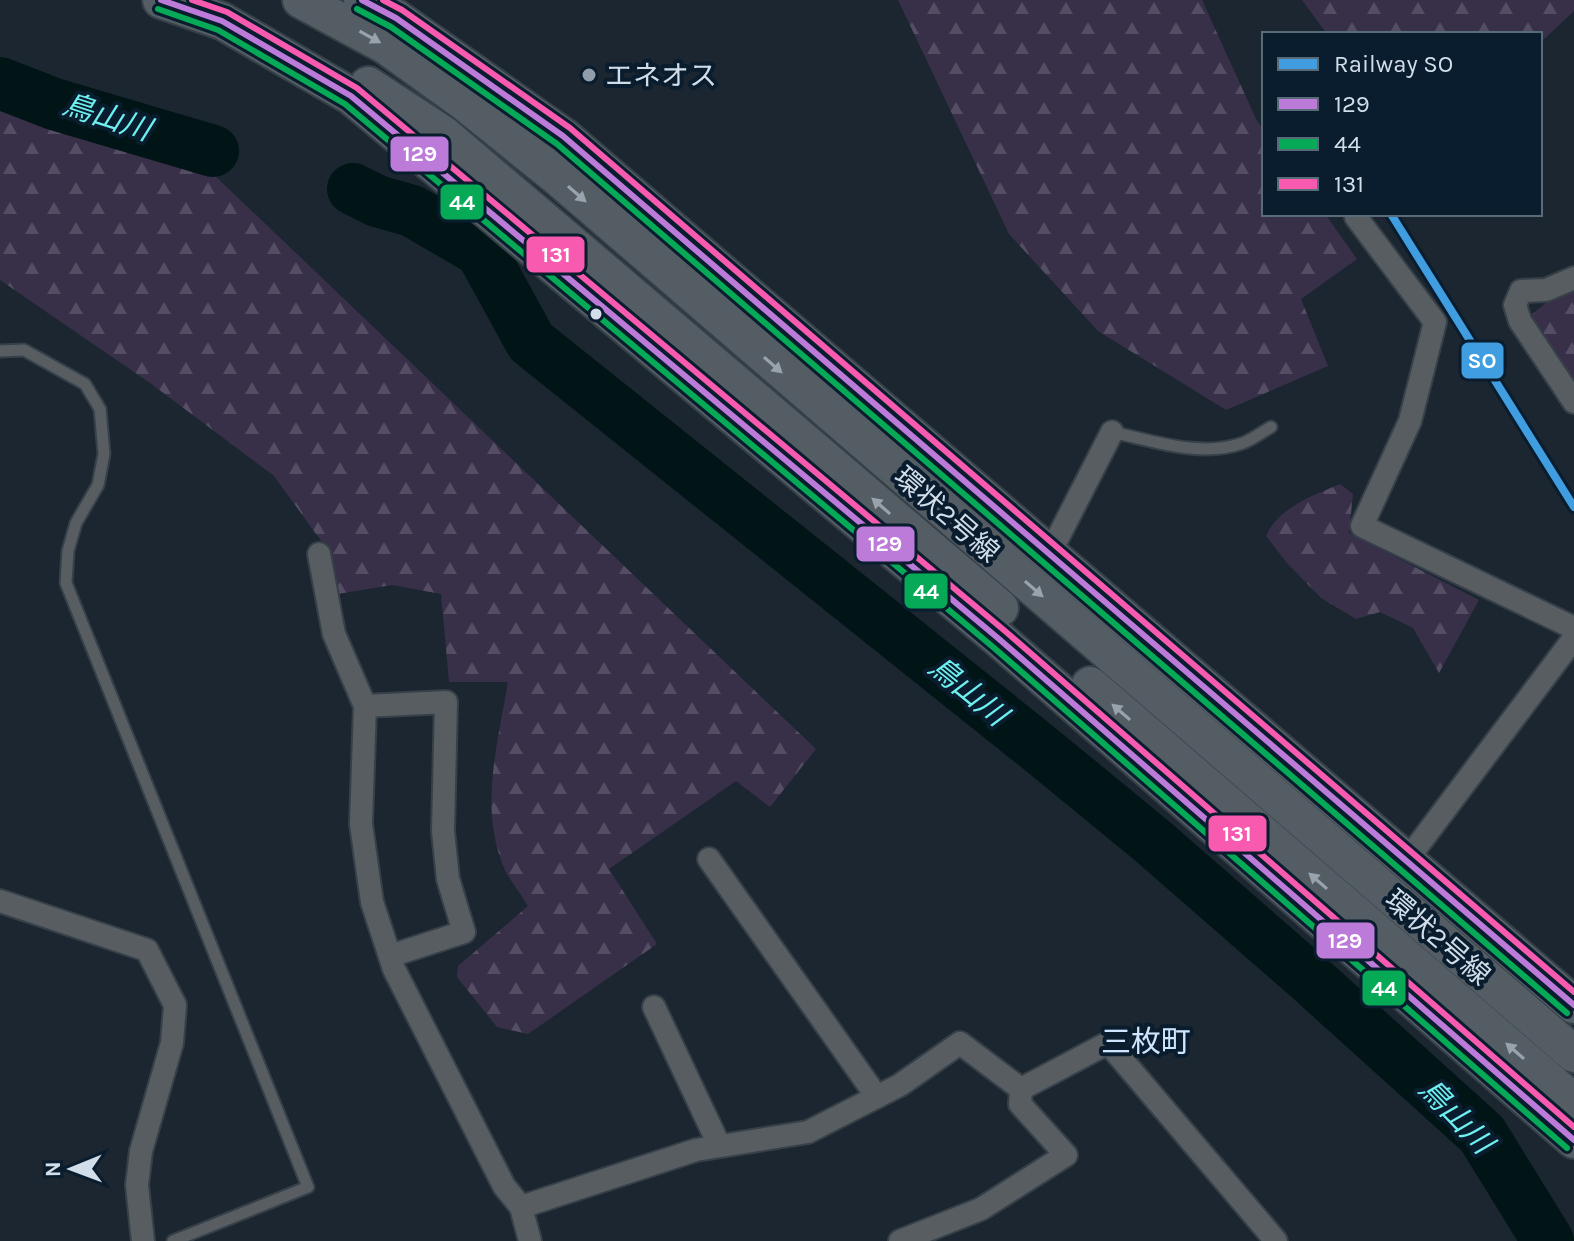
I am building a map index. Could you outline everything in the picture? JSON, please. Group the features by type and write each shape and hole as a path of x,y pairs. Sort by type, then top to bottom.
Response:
{"main road":[{"path":"161,0 222,21 351,96 999,639 1574,1140"},
{"name":"環状2号線","path":"217,0 273,24 443,134 768,407 1574,1102"},
{"name":"環状2号線","path":"301,0 386,46 465,103 562,181 1574,1054"},
{"path":"362,0 400,9 563,136 1574,1005"}],"street":[{"path":"1356,217 1435,322 1410,421 1362,526 1574,628"},
{"path":"1574,278 1546,290 1521,291 1515,305 1520,321 1574,402"},
{"path":"1049,555 1112,432"},
{"path":"319,554 334,634 365,706 361,824 372,902 390,956 504,1186 521,1207 530,1241"},
{"path":"1407,860 1574,638"},
{"path":"365,706 446,702 443,831 448,879 464,932 390,956"},
{"path":"709,859 877,1097"},
{"path":"0,901 147,950 175,1005 172,1043 141,1151 137,1185 143,1241"},
{"path":"654,1007 719,1145"},
{"path":"521,1207 696,1150 808,1132 900,1085 960,1043 1021,1089"},
{"path":"1021,1089 1108,1043 1276,1241"},
{"path":"900,1241 981,1209 1066,1155 1020,1104 1021,1089"}],"lane":[{"path":"0,351 24,350 85,384 100,409 104,454 100,475 98,485 76,523 68,551 66,583 308,1187 173,1241"},
{"path":"1112,432 1178,447 1209,450 1244,443 1271,427"}],"green space":[{"path":"898,0 1202,0 1262,127 1262,216 1326,216 1357,259 1301,299 1328,366 1226,410 1098,331 1009,234"},
{"path":"1302,0 1574,0 1574,11 1542,41 1542,32 1326,32"},
{"path":"0,98 189,151 816,749 770,807 736,781 609,869 657,944 528,1034 497,1027 457,977 458,966 528,906 505,870 493,824 493,776 508,682 449,682 441,594 392,585 338,594 327,549 274,476 150,383 0,280"},
{"path":"1574,288 1574,382 1530,316 1547,302"},
{"path":"1340,484 1353,494 1349,533 1479,600 1439,673 1413,628 1380,612 1356,619 1321,598 1266,536 1288,510"}],"waterway":[{"name":"鳥山川","path":"0,83 54,104 213,151"},
{"name":"鳥山川","path":"353,189 377,201 412,211 481,251 531,342 1040,749 1151,840 1307,976 1482,1134 1548,1241"}],"rail line":[{"name":"SO","path":"1392,216 1574,507"}],"transit line":[{"name":"129","path":"161,0 222,21 351,96 999,639 1574,1140"},
{"name":"131","path":"192,0 227,12 357,88 1005,631 1574,1127"},
{"name":"129","path":"362,0 396,18 563,136 1574,1005"},
{"name":"131","path":"383,0 402,10 570,128 1574,992"},
{"name":"44","path":"158,9 218,30 345,104 993,647 1567,1148"},
{"name":"44","path":"357,9 391,27 557,144 1567,1013"}],"place":[{"name":"エネオス","path":"589,75"}],"district":[{"name":"三枚町","path":"1146,1042"}]}
